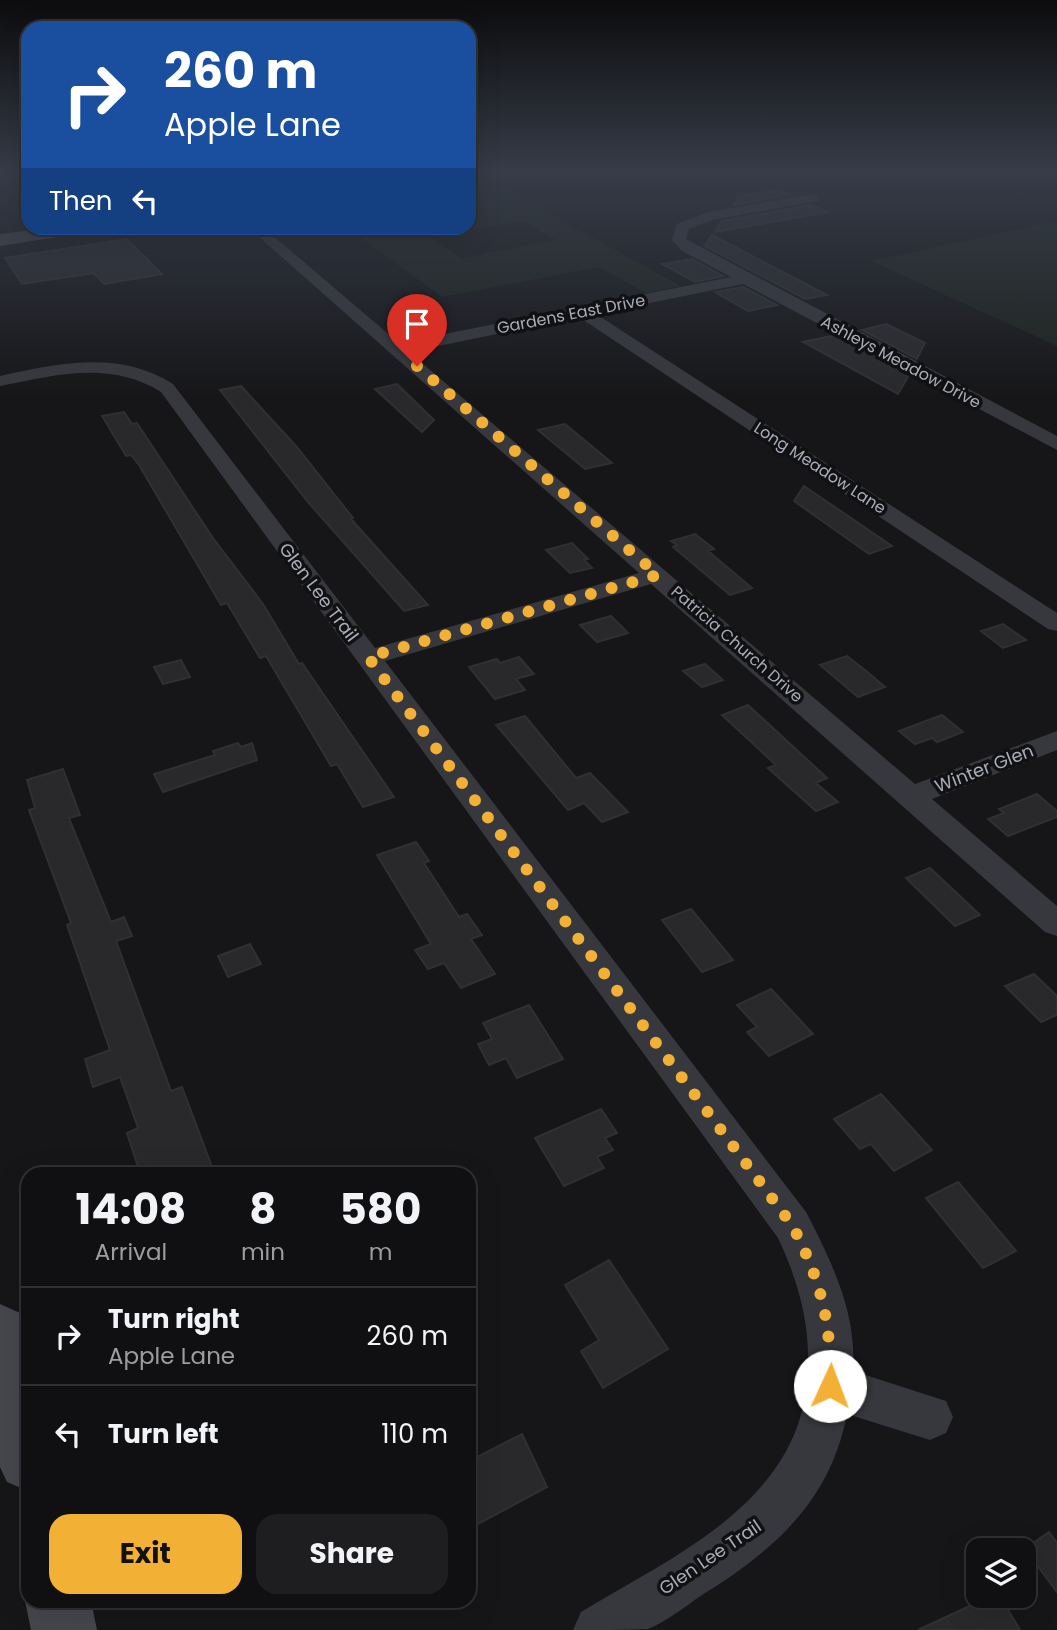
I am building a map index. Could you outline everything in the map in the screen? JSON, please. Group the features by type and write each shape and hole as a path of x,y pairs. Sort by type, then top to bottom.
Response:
{"main road":[{"path":"0,1332 21,1429"},
{"path":"59,1608 64,1630"}],"street":[{"name":"Patricia Church Drive","path":"277,246 1057,924"},
{"name":"Ashleys Meadow Drive","path":"685,246 1057,444"},
{"name":"Gardens East Drive","path":"397,349 745,279"},
{"name":"Long Meadow Lane","path":"582,312 1057,624"},
{"name":"Glen Lee Trail","path":"0,381 65,369 132,361 149,377 167,388 792,1225 811,1262 825,1305 831,1349 830,1386 825,1415 810,1458 786,1497 761,1523 723,1552 599,1630"},
{"path":"368,657 658,575"},
{"name":"Winter Glen","path":"911,796 1057,740"},
{"path":"830,1386 930,1417"}],"shaded area":[{"path":"373,246 443,246 461,258 524,246 608,246 681,286 646,293 599,267 442,297"},
{"path":"940,246 1057,246 1057,346 871,261"}],"building":[{"path":"82,246 134,246 162,274 104,284 94,273 22,284 5,258"},
{"path":"705,246 733,246 827,295 805,299"},
{"path":"692,259 723,276 695,282 662,264"},
{"path":"743,287 777,305 748,311 715,292"},
{"path":"886,324 925,343 917,359 862,330"},
{"path":"835,335 909,375 898,394 803,342"},
{"path":"397,384 434,420 422,432 375,389"},
{"path":"241,386 296,446 353,518 351,519 428,605 404,611 308,502 220,390"},
{"path":"124,412 132,424 137,423 213,538 263,604 299,664 302,663 394,797 363,807 337,764 331,766 266,656 260,658 227,603 221,605 139,465 131,455 126,456 102,416"},
{"path":"565,424 612,463 585,469 538,430"},
{"path":"804,486 892,546 869,554 794,501"},
{"path":"695,534 714,549 708,551 752,588 730,595 673,547 677,545 671,541"},
{"path":"572,543 588,559 584,560 592,568 570,573 546,550"},
{"path":"611,616 628,633 597,642 580,625"},
{"path":"1003,624 1026,640 1003,648 981,631"},
{"path":"847,656 885,687 858,697 820,665"},
{"path":"519,657 534,674 516,679 525,690 495,699 469,667 497,659 500,663"},
{"path":"181,660 190,677 163,684 154,667"},
{"path":"705,664 723,680 702,687 683,671"},
{"path":"748,705 827,778 816,783 838,802 816,811 768,768 776,765 722,715"},
{"path":"942,715 963,732 937,742 932,738 915,744 899,731"},
{"path":"525,716 576,778 590,773 628,812 602,822 584,803 568,810 496,725"},
{"path":"238,743 241,747 252,743 257,760 163,792 154,774 215,755 213,751"},
{"path":"63,769 80,815 69,818 111,922 124,917 132,936 116,941 171,1091 182,1087 212,1167 138,1167 127,1133 138,1128 120,1077 93,1087 85,1059 110,1050 67,925 71,923 29,810 35,808 27,780"},
{"path":"1037,794 1057,811 1057,817 1008,836 988,819 1004,813 999,809"},
{"path":"416,842 429,861 424,863 459,917 467,914 482,935 471,939 495,974 461,988 444,963 428,969 415,950 431,944 377,855"},
{"path":"930,868 980,915 955,926 906,878"},
{"path":"691,909 733,960 702,972 662,920"},
{"path":"250,944 261,964 228,977 218,956"},
{"path":"1034,974 1057,996 1057,1015 1041,1022 1005,986"},
{"path":"771,989 813,1034 769,1056 747,1032 757,1027 737,1005"},
{"path":"529,1005 563,1059 517,1078 506,1058 489,1065 478,1044 492,1039 483,1023"},
{"path":"881,1094 932,1150 894,1171 871,1144 860,1149 834,1119"},
{"path":"601,1109 617,1133 605,1138 613,1150 597,1157 604,1168 564,1186 535,1138"},
{"path":"958,1182 1016,1251 983,1268 926,1198"},
{"path":"609,1260 668,1349 603,1388 581,1351 599,1340 565,1285"},
{"path":"522,1434 547,1487 476,1525 476,1457"},
{"path":"1049,1532 1057,1543 1057,1592 1036,1564 1036,1541"},
{"path":"966,1608 1007,1608 1020,1630 918,1630"}],"route":[{"path":"417,366 658,575 368,657 792,1225 811,1262 825,1305 831,1349 830,1386"}]}
